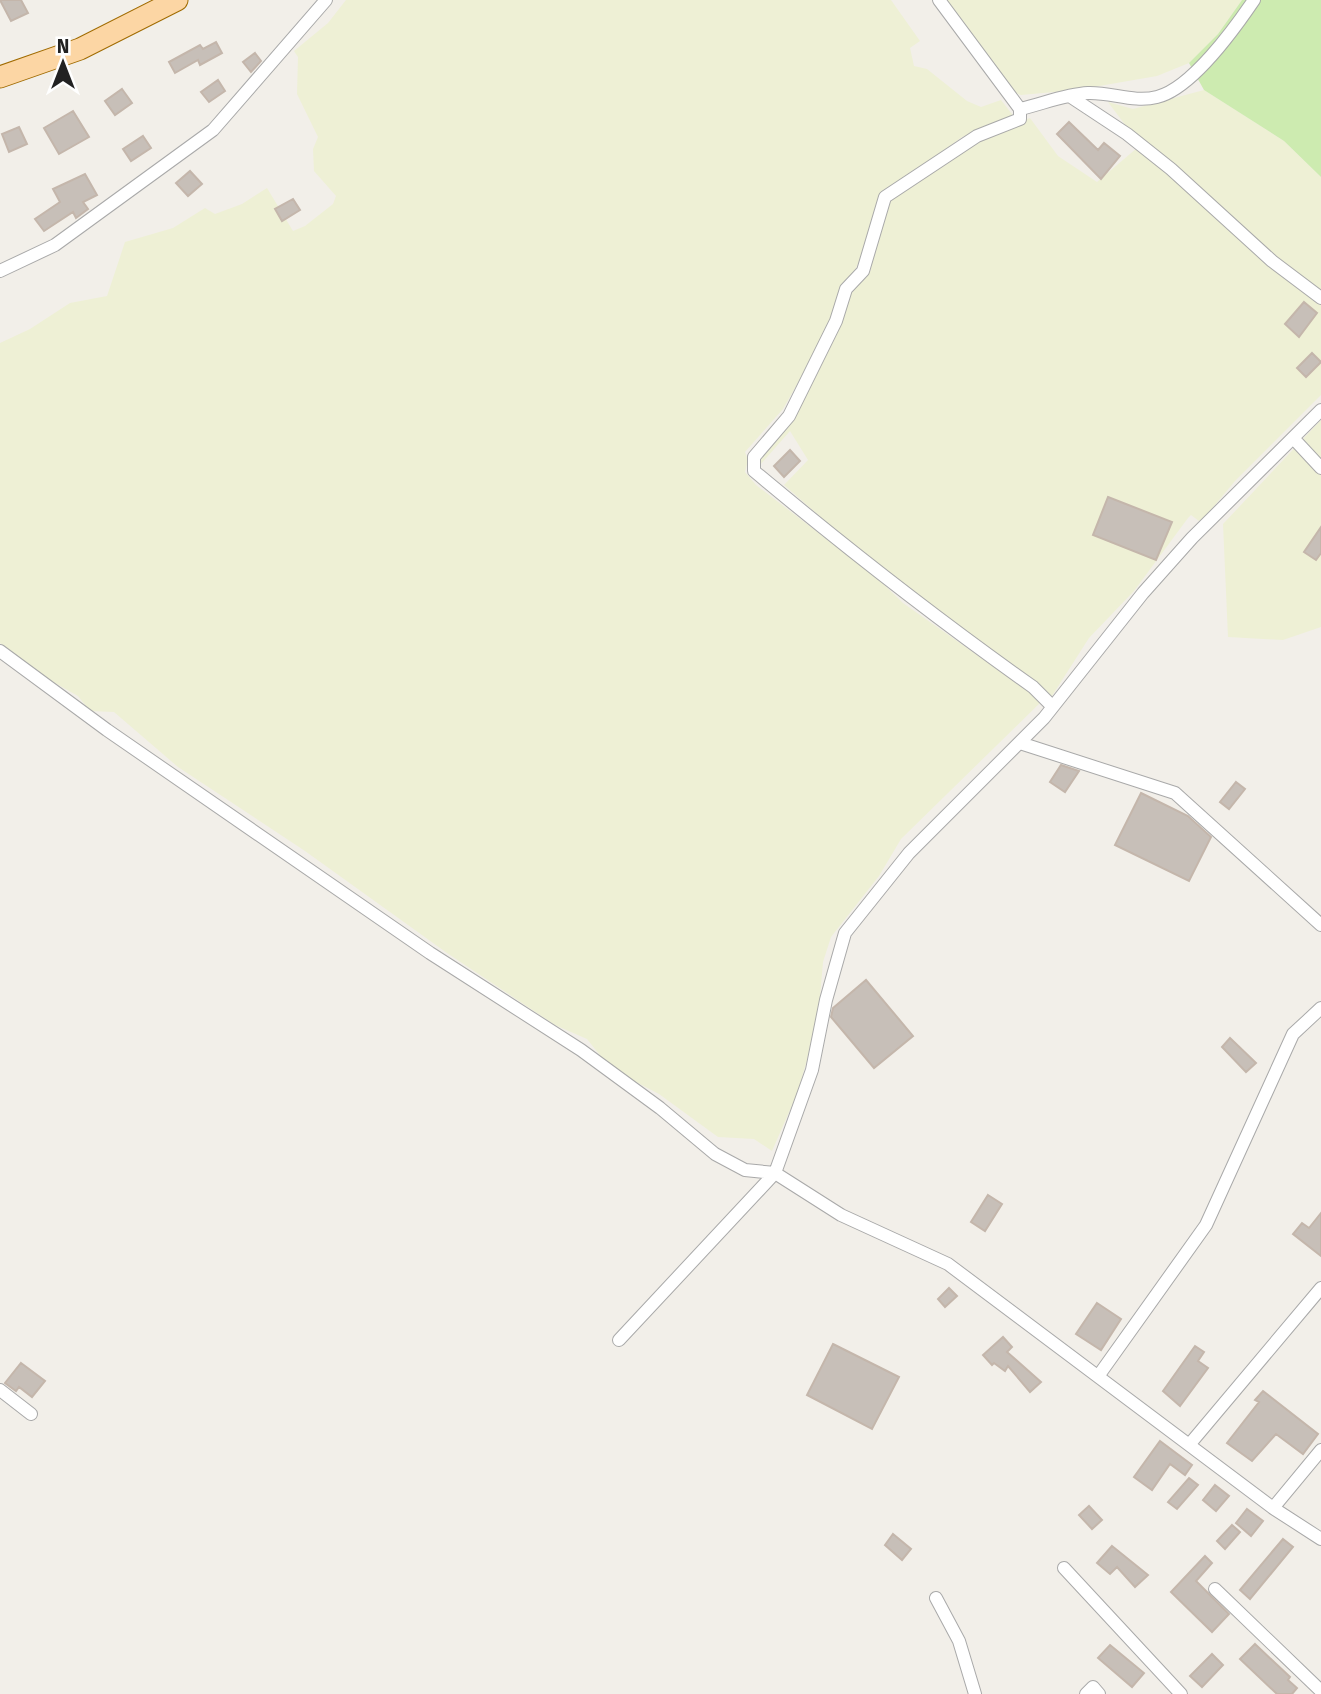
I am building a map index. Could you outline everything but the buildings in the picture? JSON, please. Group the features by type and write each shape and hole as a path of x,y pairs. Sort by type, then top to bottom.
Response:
{"main road":[{"path":"0,76 80,49 177,0"}],"street":[{"path":"0,271 55,245 213,130 326,0"},
{"path":"939,0 1020,108 1020,119 977,136 885,197 863,271 846,289 836,321 789,416 754,457 754,471 850,547 882,577 1033,687 1052,706"},
{"path":"1020,108 1088,93 1130,98 1159,97 1187,80 1223,41 1254,0"},
{"path":"1071,97 1127,134 1171,169 1272,261 1321,298"},
{"path":"619,1340 775,1172 812,1070 826,1000 845,933 909,853 1020,743 1192,538 1321,410"},
{"path":"1294,439 1321,468"},
{"path":"0,652 107,730 430,953 581,1050 715,1154 745,1170 775,1172 841,1215 948,1264 1273,1508 1321,1539"},
{"path":"1020,743 1175,793 1321,925"},
{"path":"1099,1375 1206,1224 1293,1034 1321,1008"},
{"path":"1189,1445 1321,1288"},
{"path":"0,1390 32,1414"},
{"path":"1273,1508 1321,1450"},
{"path":"1064,1568 1181,1694"},
{"path":"1216,1589 1321,1691"},
{"path":"936,1598 959,1641 975,1694"},
{"path":"1086,1694 1093,1687 1099,1694"}],"green space":[{"path":"346,0 891,0 920,41 910,48 914,66 927,69 967,101 981,107 1001,100 1015,118 962,137 882,196 861,257 827,332 783,409 745,452 748,460 745,472 756,485 876,577 903,603 1042,701 901,839 879,876 831,937 823,962 819,1008 807,1060 797,1094 772,1151 754,1139 718,1137 659,1094 611,1069 587,1039 555,1025 447,953 305,851 178,767 114,712 90,711 78,696 30,669 0,643 0,343 30,329 70,303 107,296 125,242 173,228 205,208 215,214 242,204 267,188 293,231 305,226 333,204 336,196 314,171 313,149 318,137 297,94 298,57 294,51 328,23"},
{"path":"945,0 1242,0 1218,34 1189,63 1157,76 1076,90 1021,95 1013,92"},
{"path":"1242,0 1321,0 1321,177 1284,141 1204,90 1189,63 1218,34"},
{"path":"1204,90 1284,141 1321,177 1321,395 1235,481 1205,517 1199,521 1191,515 1188,518 1134,591 1089,638 1050,699 1031,677 998,657 897,584 784,485 808,460 790,431 760,465 758,460 845,299 871,270 870,264 890,200 988,133 1030,118 1058,156 1097,182 1137,148 1132,134 1108,102 1133,109"},
{"path":"1321,420 1321,627 1283,640 1228,637 1223,524"}]}
